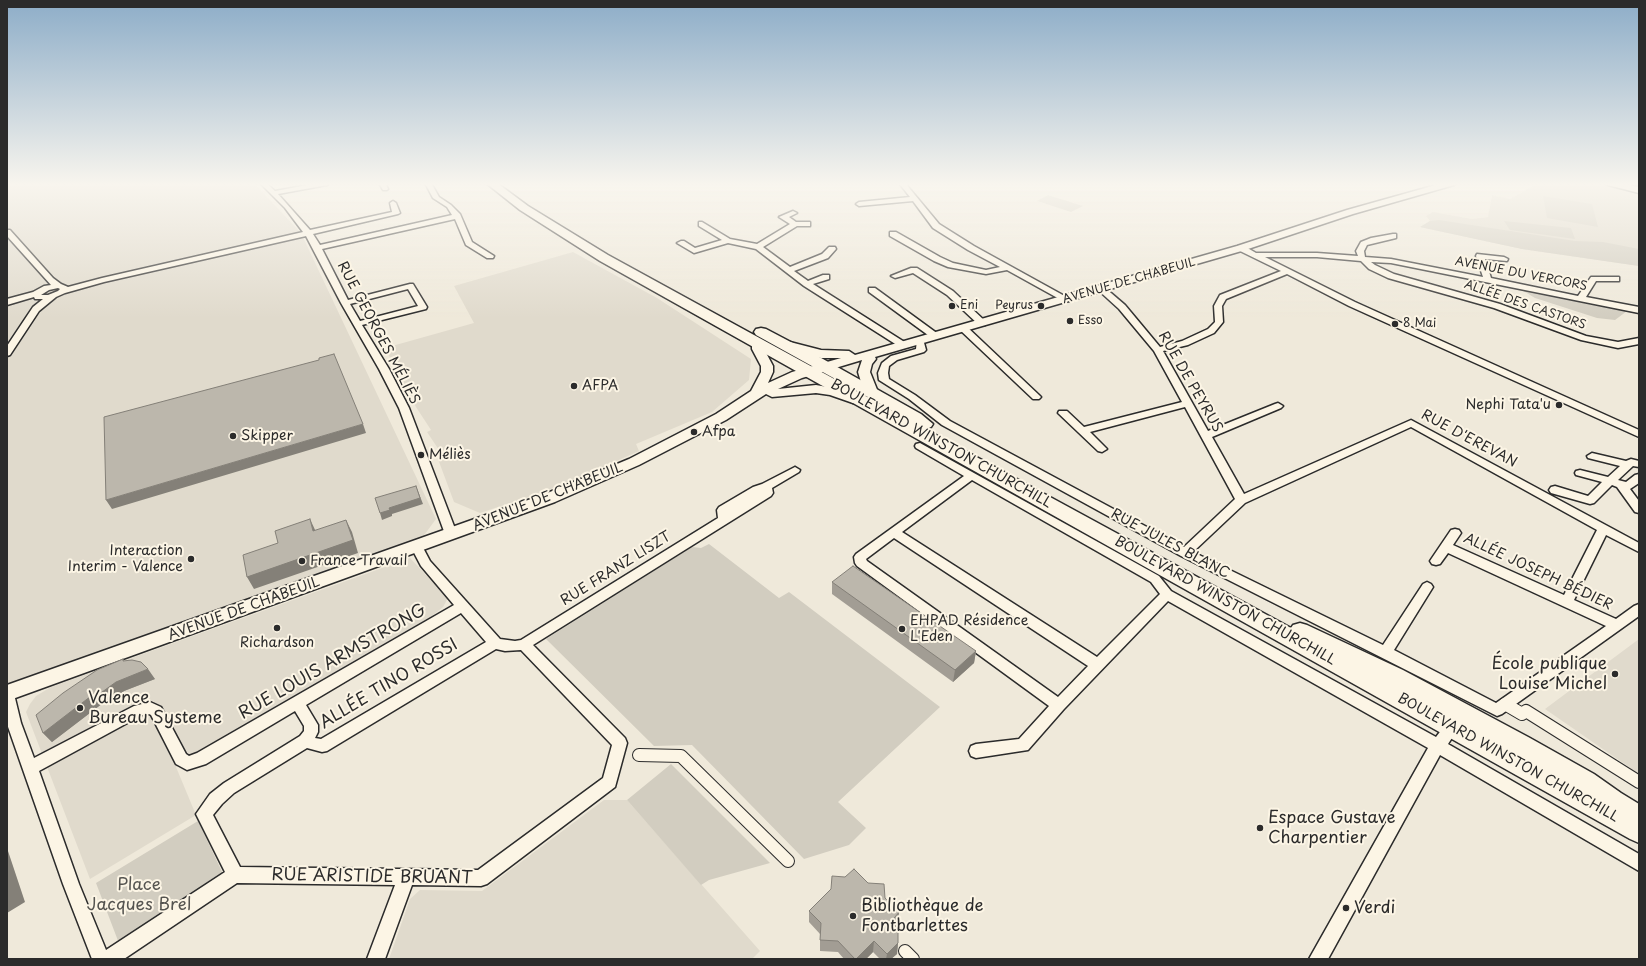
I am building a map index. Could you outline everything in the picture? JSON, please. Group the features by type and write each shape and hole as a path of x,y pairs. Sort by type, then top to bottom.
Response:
{"main road":[{"path":"556,228 595,252 758,344 829,370"},
{"path":"575,228 617,254 786,345 829,370"},
{"name":"AVENUE DE CHABEUIL","path":"7,693 417,547 594,480 634,462 721,417 772,393 829,370 900,346 1101,289 1303,228"},
{"path":"757,393 767,366 758,349 758,344"},
{"name":"AVENUE DE CHABEUIL","path":"786,345 812,353 867,357"},
{"path":"772,393 816,389 871,399 864,372 867,357"},
{"name":"AVENUE DE CHABEUIL","path":"721,417 757,393 780,382 829,370"},
{"name":"BOULEVARD WINSTON CHURCHILL","path":"829,370 871,399 916,417 929,427 1274,618 1395,676 1457,719 1639,831"},
{"name":"BOULEVARD WINSTON CHURCHILL","path":"1457,719 1529,748 1586,782 1612,801 1639,817"}],"street":[{"name":"RUE GEORGES MÉLIÈS","path":"304,228 318,248 345,302 384,369 404,408 451,534"},
{"path":"7,232 49,284 61,288 94,282 334,228"},
{"path":"318,248 405,228"},
{"path":"462,228 469,243 490,256"},
{"path":"708,228 728,241 758,247 807,284 900,346"},
{"path":"758,247 788,228"},
{"path":"940,228 1007,268 1066,299"},
{"path":"893,234 937,259 951,265 986,272 1007,268"},
{"path":"1362,258 1360,251 1364,244 1393,236"},
{"path":"681,243 694,251 728,241"},
{"path":"1241,248 1286,272 1395,324 1639,434"},
{"path":"789,270 825,256 832,249"},
{"name":"AVENUE DU VERCORS","path":"1255,255 1317,255 1362,258 1419,266 1639,310"},
{"path":"1488,280 1480,256 1504,259"},
{"name":"ALLÉE DES CASTORS","path":"1362,258 1372,267 1391,276 1496,306 1584,338 1618,345 1639,341"},
{"path":"895,276 914,270 950,293 982,323"},
{"path":"1158,350 1185,343 1211,331 1219,322 1218,306 1223,297 1286,272"},
{"path":"807,284 826,277"},
{"path":"1580,298 1594,279 1616,279"},
{"path":"36,309 35,301 49,284"},
{"path":"345,302 410,286 423,307 357,324"},
{"path":"7,353 36,309 54,296 61,288"},
{"name":"RUE DE PEYRUS","path":"1101,289 1122,307 1158,350 1241,500"},
{"path":"872,290 936,336"},
{"path":"9,302 54,296"},
{"path":"963,328 1036,397"},
{"name":"RUE JULES BLANC","path":"920,341 921,350 894,358 885,365 883,373 884,380 922,404 946,423 1185,553 1415,667 1497,710 1639,609"},
{"path":"1082,431 1188,403"},
{"path":"1206,436 1278,406"},
{"path":"1063,413 1102,449"},
{"name":"RUE D'EREVAN","path":"1185,553 1241,500 1411,423 1639,548"},
{"path":"920,446 1155,579 1167,594 1438,746 1639,864"},
{"path":"1592,456 1628,465"},
{"path":"1555,490 1590,500 1631,462 1639,464"},
{"name":"RUE FRANZ LISZT","path":"524,644 767,494 766,486 795,470"},
{"path":"1580,473 1628,486 1639,477"},
{"path":"971,476 860,557 861,563 1059,705"},
{"path":"1621,484 1639,509"},
{"path":"1567,602 1604,528"},
{"path":"893,532 1098,665"},
{"name":"ALLÉE JOSEPH BÉDIER","path":"1436,561 1455,533"},
{"path":"417,547 425,563 495,643 505,646 524,644"},
{"name":"ALLÉE JOSEPH BÉDIER","path":"1446,547 1617,625"},
{"path":"1385,653 1428,587"},
{"path":"976,752 1023,745 1059,705 1167,594"},
{"name":"RUE LOUIS ARMSTRONG","path":"30,768 139,710 150,708 156,711 181,759 188,763 201,759 463,606"},
{"name":"ALLÉE TINO ROSSI","path":"305,741 322,746 495,643"},
{"name":"RUE ARISTIDE BRUANT","path":"235,875 481,878 610,782 620,743 524,644"},
{"path":"7,693 14,723 71,884 101,959"},
{"path":"108,959 235,875 204,814 216,799 228,788 305,741 311,732 310,725 298,703"},
{"path":"1505,704 1522,714 1526,711 1639,782"},
{"path":"1318,959 1429,758 1457,719"},
{"path":"639,755 681,756 788,861"},
{"path":"376,959 407,877"}],"shaded area":[{"path":"7,228 296,228 301,233 436,519 419,542 7,687"},
{"path":"1425,228 1639,228 1639,266 1522,249"},
{"name":"AFPA","path":"573,252 657,298 751,359 749,380 712,412 636,444 639,451 546,491 480,513 454,502 438,459 443,456 427,432 431,430 416,407 385,348 474,323 454,286"},
{"path":"410,558 448,598 443,607 409,635 176,767 196,815 90,879 26,712 36,696 51,687"},
{"name":"École publique Louise Michel","path":"1639,639 1639,774 1545,709"},
{"path":"604,800 627,800 760,951 752,959 389,959 410,899 420,890 482,891"}],"green space":[{"path":"1425,228 1491,228 1575,241 1603,242 1639,249 1639,266 1522,249"},
{"path":"1509,228 1571,228 1575,239 1510,230"},
{"path":"1520,289 1627,311 1615,320 1597,318 1535,298"},
{"path":"709,544 779,598 789,592 940,707 838,802 866,828 849,845 804,859 692,745 654,746 546,639 692,547 701,548"},
{"path":"671,764 770,863 709,880 701,885 627,800"},
{"name":"Place Jacques Brel","path":"198,821 225,878 120,946 96,883"}],"building":[{"name":"Skipper","path":"334,354 363,424 106,500 104,417 319,360 319,358"},
{"path":"416,486 420,498 389,508 390,510 380,513 375,498"},
{"path":"310,519 313,531 346,520 353,540 247,577 243,555 278,543 275,531"},
{"path":"853,566 976,651 955,670 832,582"},
{"path":"123,659 123,661 132,660 141,662 148,669 116,682 98,695 95,693 43,733 36,715 63,693 97,670"},
{"name":"Bibliothèque de Fontbarlettes","path":"854,869 868,883 884,884 885,898 899,912 891,922 898,929 898,943 887,954 874,941 855,959 838,941 820,940 821,923 809,911 831,889 832,876 845,877"}],"place":[{"name":"Eni","path":"952,306"},
{"name":"Peyrus","path":"1041,306"},
{"name":"Esso","path":"1070,321"},
{"name":"8 Mai","path":"1395,324"},
{"name":"AFPA","path":"574,386"},
{"name":"Nephi Tata'u","path":"1559,405"},
{"name":"Afpa","path":"694,432"},
{"name":"Skipper","path":"233,436"},
{"name":"Méliès","path":"421,455"},
{"name":"Interaction Interim - Valence","path":"191,559"},
{"name":"France Travail","path":"302,561"},
{"name":"Richardson","path":"277,628"},
{"name":"EHPAD Résidence L'Eden","path":"902,629"},
{"name":"École publique Louise Michel","path":"1615,674"},
{"name":"Valence Bureau Systeme","path":"80,708"},
{"name":"Espace Gustave Charpentier","path":"1260,828"},
{"name":"Verdi","path":"1346,908"},
{"name":"Bibliothèque de Fontbarlettes","path":"853,916"}]}
